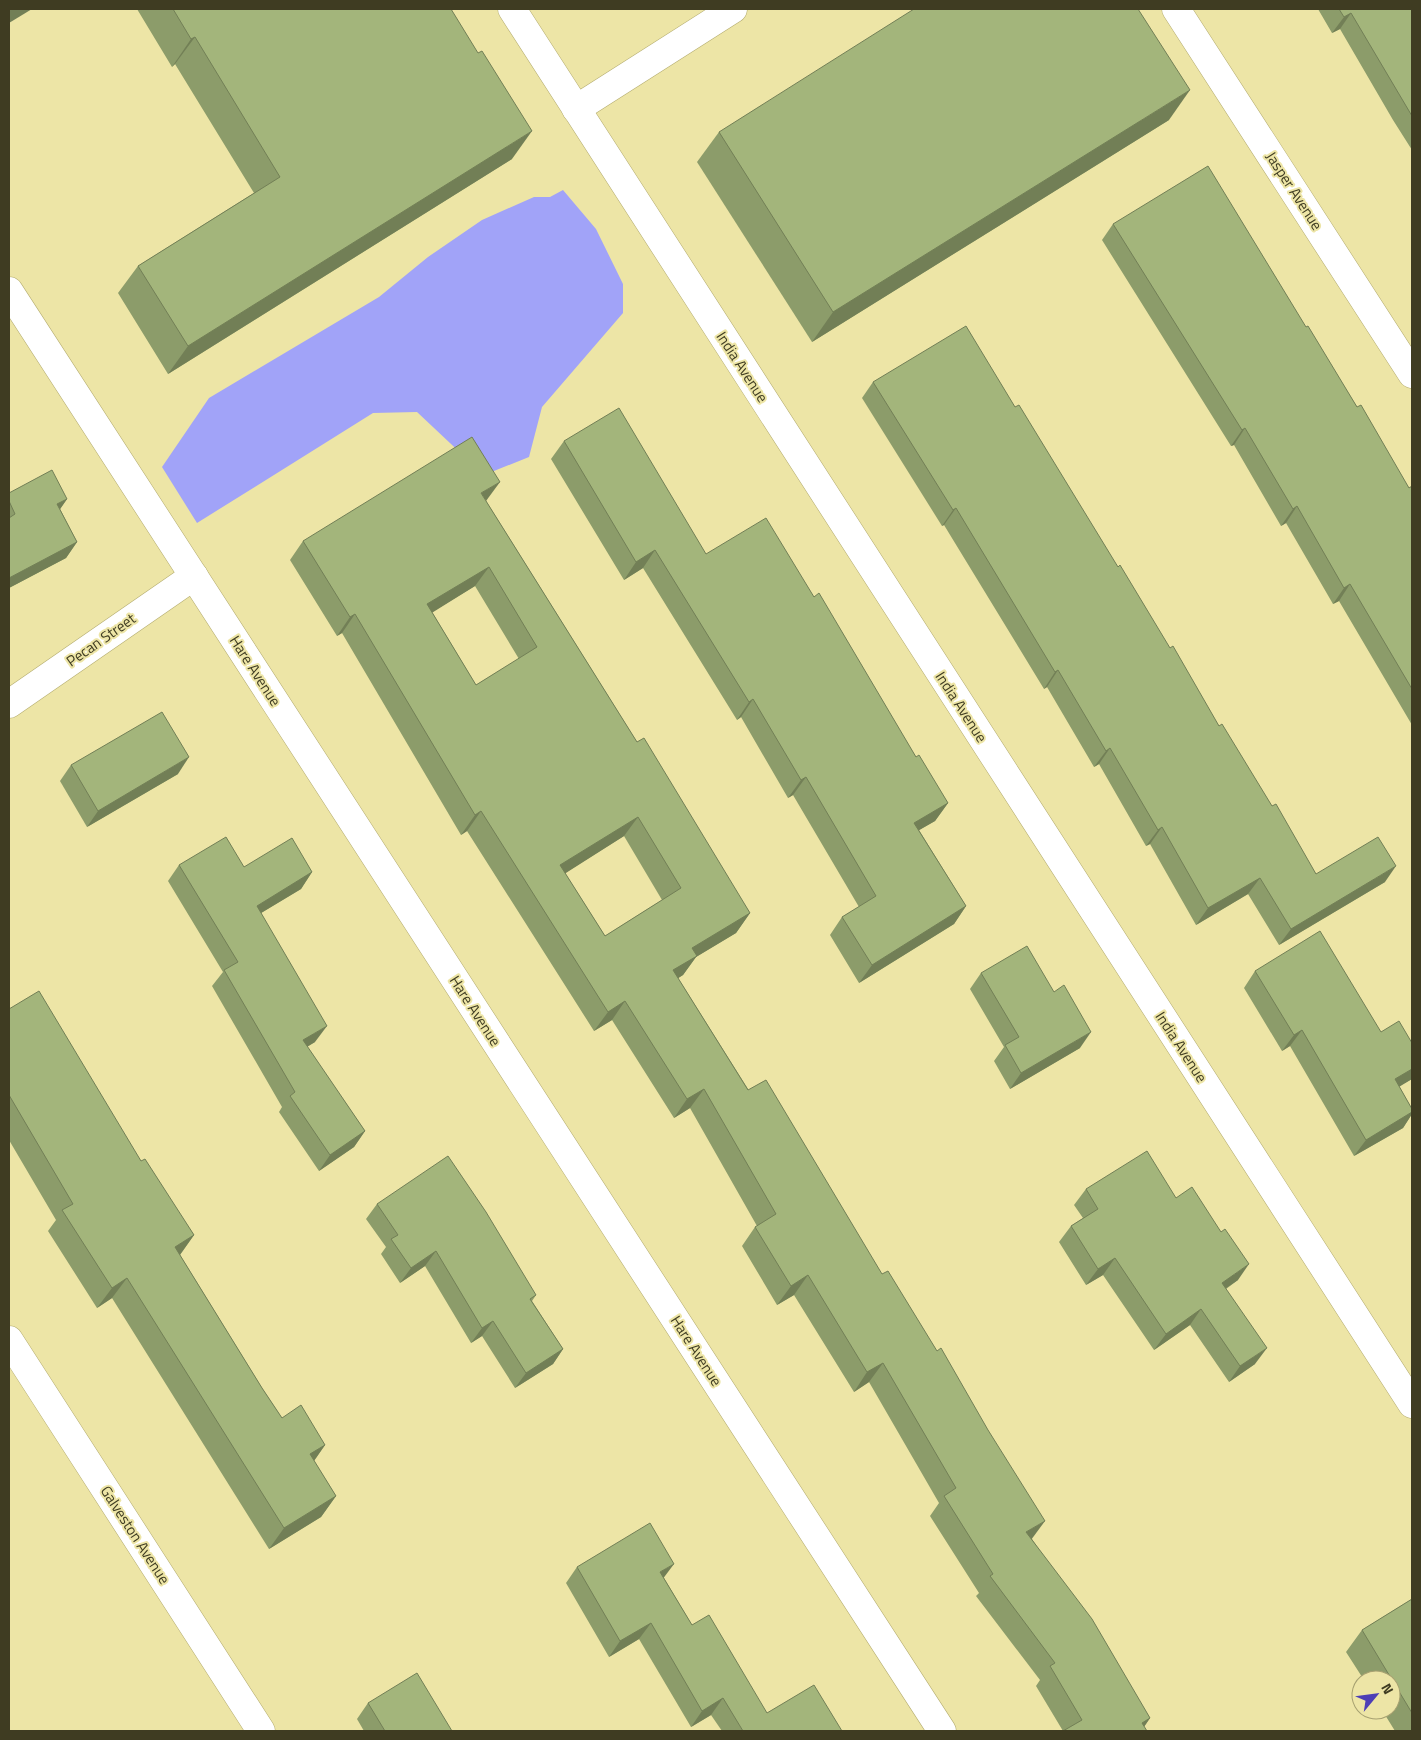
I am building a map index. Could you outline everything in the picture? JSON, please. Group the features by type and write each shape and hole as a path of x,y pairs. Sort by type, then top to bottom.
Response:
{"street":[{"name":"India Avenue","path":"512,9 1412,1404"},
{"path":"576,109 734,9"},
{"name":"Jasper Avenue","path":"1176,9 1412,374"},
{"name":"Hare Avenue","path":"9,291 942,1731"},
{"name":"Pecan Street","path":"9,704 194,576"},
{"name":"Galveston Avenue","path":"9,1340 261,1731"}],"water":[{"path":"563,190 596,229 623,284 623,313 542,407 529,457 484,475 417,412 373,413 197,523 162,467 209,398 379,297 428,257 482,220 534,197 550,197"}],"building":[{"path":"173,9 451,9 478,53 482,51 532,131 188,346 138,266 280,177 195,37 191,39"},
{"path":"914,9 1138,9 1190,90 833,312 719,132"},
{"path":"1339,9 1412,9 1412,116 1351,13 1344,17"},
{"path":"1208,166 1357,407 1361,405 1409,488 1412,486 1412,689 1350,584 1344,588 1297,506 1293,509 1245,428 1242,430 1113,224"},
{"path":"966,326 1015,407 1019,405 1170,648 1173,646 1219,726 1222,724 1272,806 1276,804 1316,874 1378,837 1396,866 1291,929 1260,878 1208,908 1162,827 1158,830 1110,748 1106,751 1058,670 1055,672 956,508 953,510 873,382"},
{"path":"619,408 706,554 766,518 814,597 819,593 916,757 919,755 948,803 914,823 966,906 872,965 842,917 876,896 806,777 801,780 753,699 749,702 655,550 636,562 564,441"},
{"path":"472,437 500,482 481,493 637,742 644,738 750,913 692,948 697,956 673,970 748,1090 766,1080 882,1274 888,1271 937,1351 941,1348 988,1430 1045,1521 1026,1532 1092,1619 1150,1718 1142,1723 1147,1731 1063,1731 1082,1720 1050,1666 1055,1663 990,1576 993,1574 944,1496 956,1488 883,1363 867,1372 808,1275 791,1286 755,1227 776,1214 704,1089 687,1099 625,1001 608,1012 481,811 475,815 355,614 350,617 303,541","holes":["489,567 537,647 476,685 427,604","638,817 681,888 605,936 560,865"]},
{"path":"52,470 67,499 57,504 77,542 9,578 9,518 15,514 9,501 9,493"},
{"path":"162,712 189,757 98,811 71,765"},
{"path":"226,837 244,867 292,838 312,872 257,906 327,1026 303,1040 365,1131 330,1155 290,1096 295,1092 224,970 238,962 179,865"},
{"path":"1320,931 1381,1032 1399,1021 1412,1043 1412,1069 1395,1079 1412,1112 1366,1140 1302,1030 1294,1035 1255,971"},
{"path":"1027,946 1054,992 1064,985 1091,1032 1021,1073 1005,1045 1019,1037 981,973"},
{"path":"39,991 141,1161 145,1159 194,1235 175,1247 262,1388 282,1418 301,1405 325,1445 310,1454 336,1496 284,1528 127,1278 112,1288 62,1210 73,1204 9,1095 9,1009"},
{"path":"1147,1151 1176,1198 1192,1187 1221,1232 1225,1229 1249,1264 1222,1283 1267,1348 1240,1366 1201,1309 1166,1334 1115,1258 1098,1269 1071,1226 1098,1209 1086,1189"},
{"path":"448,1156 486,1212 536,1295 530,1299 563,1349 526,1373 493,1321 482,1328 436,1251 411,1268 391,1239 398,1235 377,1204"},
{"path":"650,1523 674,1564 660,1572 692,1625 709,1615 767,1713 814,1685 842,1731 743,1731 723,1698 702,1711 651,1623 620,1641 577,1567"},
{"path":"1412,1599 1412,1713 1401,1695 1401,1670 1386,1670 1362,1630"},
{"path":"417,1673 452,1731 385,1731 368,1703"}]}
